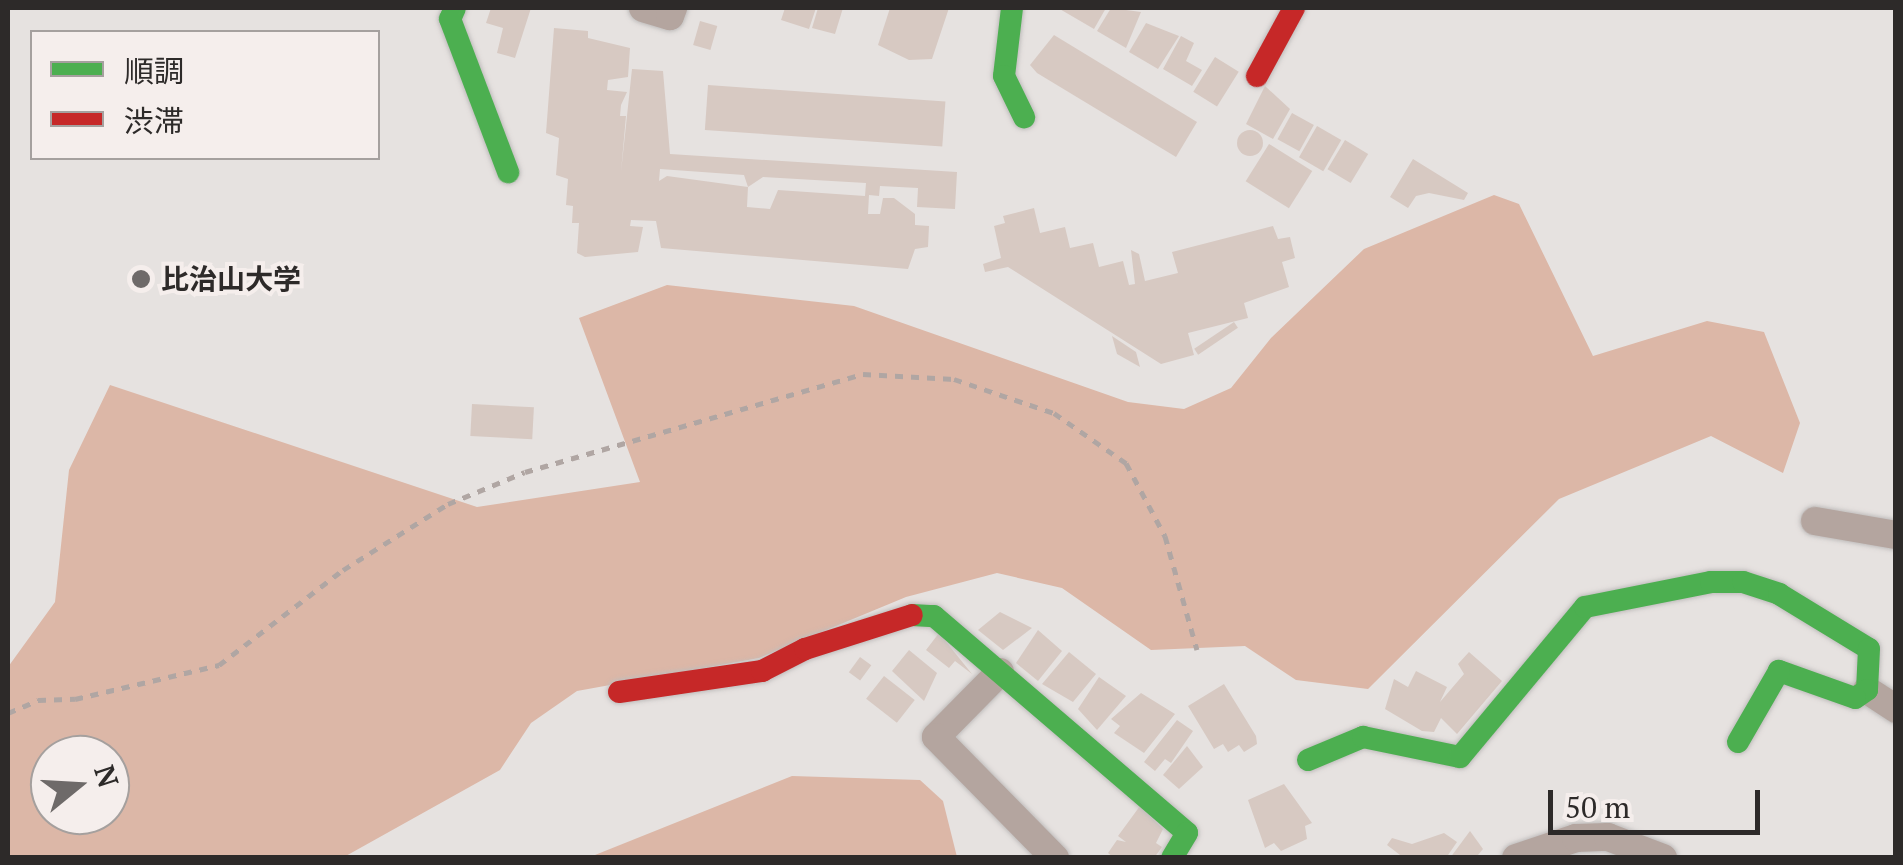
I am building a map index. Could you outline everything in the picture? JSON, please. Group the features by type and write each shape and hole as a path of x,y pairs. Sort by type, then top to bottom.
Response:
{"street":[{"path":"454,8 450,18 508,172"},
{"path":"643,8 670,16 673,8"},
{"path":"1012,8 1004,76 1024,117"},
{"path":"1257,76 1294,8"},
{"path":"1815,522 1896,535"},
{"path":"1308,760 1363,737 1460,757 1584,607 1711,582 1743,582 1778,594 1869,649 1867,690"},
{"path":"619,692 762,671 806,648 910,614 934,616 955,629 1188,833 1172,858"},
{"path":"1738,742 1779,671 1854,698 1867,690"},
{"path":"1000,672 936,737 1055,858"},
{"path":"1867,690 1896,709"},
{"path":"1516,858 1576,838 1608,837 1663,858"}],"path":[{"path":"8,713 38,700 75,699 218,664 342,570 448,504 524,472 864,374 954,379 1037,407 1126,463 1164,536 1196,650"}],"shaded area":[{"path":"1494,195 1519,204 1593,356 1707,321 1764,332 1800,423 1783,473 1711,436 1559,499 1368,689 1296,680 1245,646 1151,650 1062,588 997,573 906,597 759,658 577,691 531,723 500,770 344,857 8,858 8,667 55,602 69,470 110,385 477,507 640,482 579,318 667,285 854,306 1128,402 1184,409 1231,388 1271,338 1364,249"},
{"path":"792,776 920,780 943,801 957,857 590,857"}],"building":[{"path":"491,8 531,8 515,58 497,53 503,28 486,23"},
{"path":"785,8 816,8 809,29 781,20"},
{"path":"818,8 843,8 835,34 812,28"},
{"path":"890,8 949,8 932,59 909,60 878,45"},
{"path":"1058,8 1106,8 1094,29"},
{"path":"1111,8 1141,12 1126,48 1097,31"},
{"path":"700,21 717,26 710,50 693,45"},
{"path":"1146,23 1179,36 1158,69 1129,52"},
{"path":"554,28 588,31 588,38 630,48 628,77 608,80 607,90 627,92 620,116 626,116 621,172 632,69 663,71 670,154 957,172 955,209 917,207 918,188 880,186 879,196 869,195 868,214 880,214 883,198 894,198 915,214 915,225 929,226 928,247 915,249 908,269 661,248 656,221 631,220 630,226 643,227 638,252 585,257 577,253 579,223 572,223 573,206 566,205 568,179 556,175 559,138 546,133","holes":["660,169 744,175 748,187 667,176 659,181","763,177 866,183 865,196 778,190 770,209 747,207 748,187"]},
{"path":"1054,35 1197,122 1176,157 1037,73 1030,65"},
{"path":"1181,36 1194,43 1186,61 1202,70 1192,86 1163,69"},
{"path":"1215,57 1239,72 1217,107 1193,92"},
{"path":"708,85 945,102 942,146 705,130"},
{"path":"1265,86 1290,109 1273,139 1246,124"},
{"path":"1292,113 1314,125 1299,151 1277,139"},
{"path":"1317,126 1341,140 1323,171 1299,157"},
{"path":"1250,130 1259,134 1263,143 1259,152 1250,156 1241,152 1237,143 1241,134"},
{"path":"1345,140 1368,154 1351,183 1327,169"},
{"path":"1269,144 1312,171 1289,208 1246,181"},
{"path":"1413,159 1468,193 1464,200 1429,193 1416,196 1408,208 1390,197"},
{"path":"1034,208 1040,233 1065,227 1070,248 1093,243 1099,267 1123,261 1129,285 1135,284 1131,250 1139,254 1145,281 1178,273 1172,252 1273,226 1278,239 1290,237 1295,258 1282,262 1289,287 1244,303 1248,318 1188,333 1194,355 1161,364 1008,267 985,272 983,264 1001,258 994,226 1005,223 1003,216"},
{"path":"1234,322 1238,328 1198,355 1194,349"},
{"path":"1112,336 1136,352 1140,367 1117,354"},
{"path":"472,404 534,407 532,439 470,436"},
{"path":"1000,612 1032,628 1003,650 978,630"},
{"path":"1038,630 1062,651 1038,681 1016,663"},
{"path":"939,633 972,674 955,661 949,668 926,650"},
{"path":"909,650 937,673 924,701 892,671"},
{"path":"1069,652 1096,674 1073,702 1042,684"},
{"path":"1469,652 1502,681 1457,734 1441,718 1434,732 1422,731 1385,709 1394,679 1408,687 1416,671 1447,687 1440,702 1464,674 1458,664"},
{"path":"860,657 871,665 860,681 849,672"},
{"path":"884,676 915,700 897,723 866,699"},
{"path":"1099,677 1126,696 1097,730 1078,709"},
{"path":"1224,684 1256,736 1257,744 1244,752 1239,745 1228,752 1223,744 1214,749 1188,706"},
{"path":"1141,693 1175,714 1144,753 1114,733 1120,726 1111,719"},
{"path":"1177,720 1193,731 1171,763 1165,759 1155,771 1144,762"},
{"path":"1187,746 1203,767 1179,789 1163,775"},
{"path":"1284,784 1312,823 1305,826 1307,839 1281,851 1274,843 1265,848 1248,800"},
{"path":"1140,806 1163,829 1156,843 1162,847 1154,858 1114,858 1108,853 1117,840 1126,842 1118,836"},
{"path":"1470,831 1483,849 1478,855 1450,858"},
{"path":"1444,833 1457,842 1446,858 1404,858 1387,845 1392,838 1412,844"}],"traffic: fast":[{"path":"455,8 450,19 508,172"},
{"path":"1012,8 1004,76 1024,117"},
{"path":"1308,760 1363,737 1460,757 1585,607 1711,582 1743,582 1779,594 1869,649 1867,690 1855,698 1779,671 1738,742"},
{"path":"912,615 934,616 1187,833 1172,858"}],"traffic: jam":[{"path":"1257,76 1294,8"},
{"path":"619,692 762,671 805,649 912,615"}],"place":[{"name":"比治山大学","path":"141,279"}]}
